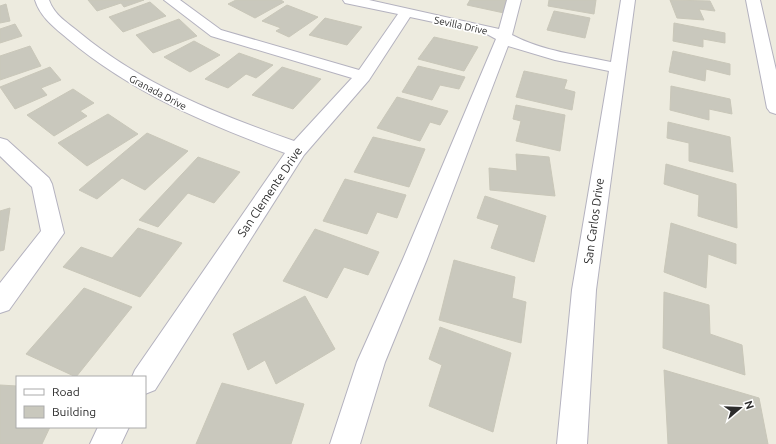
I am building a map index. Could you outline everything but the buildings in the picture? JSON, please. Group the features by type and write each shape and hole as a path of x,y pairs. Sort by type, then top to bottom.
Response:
{"street":[{"name":"Granada Drive","path":"42,0 44,8 78,40 114,69 152,91 206,117 297,150"},
{"path":"171,0 216,33 317,64 363,76"},
{"name":"Sevilla Drive","path":"350,0 490,30 517,44 561,57 616,68"},
{"path":"345,444 371,362 415,259 504,37 514,0"},
{"name":"San Carlos Drive","path":"572,444 584,290 616,68 628,0"},
{"path":"753,0 776,108"},
{"name":"San Clemente Drive","path":"146,378 297,150 363,76 406,13"},
{"path":"0,145 42,184 53,233 0,302"},
{"path":"105,444 113,428"}]}
